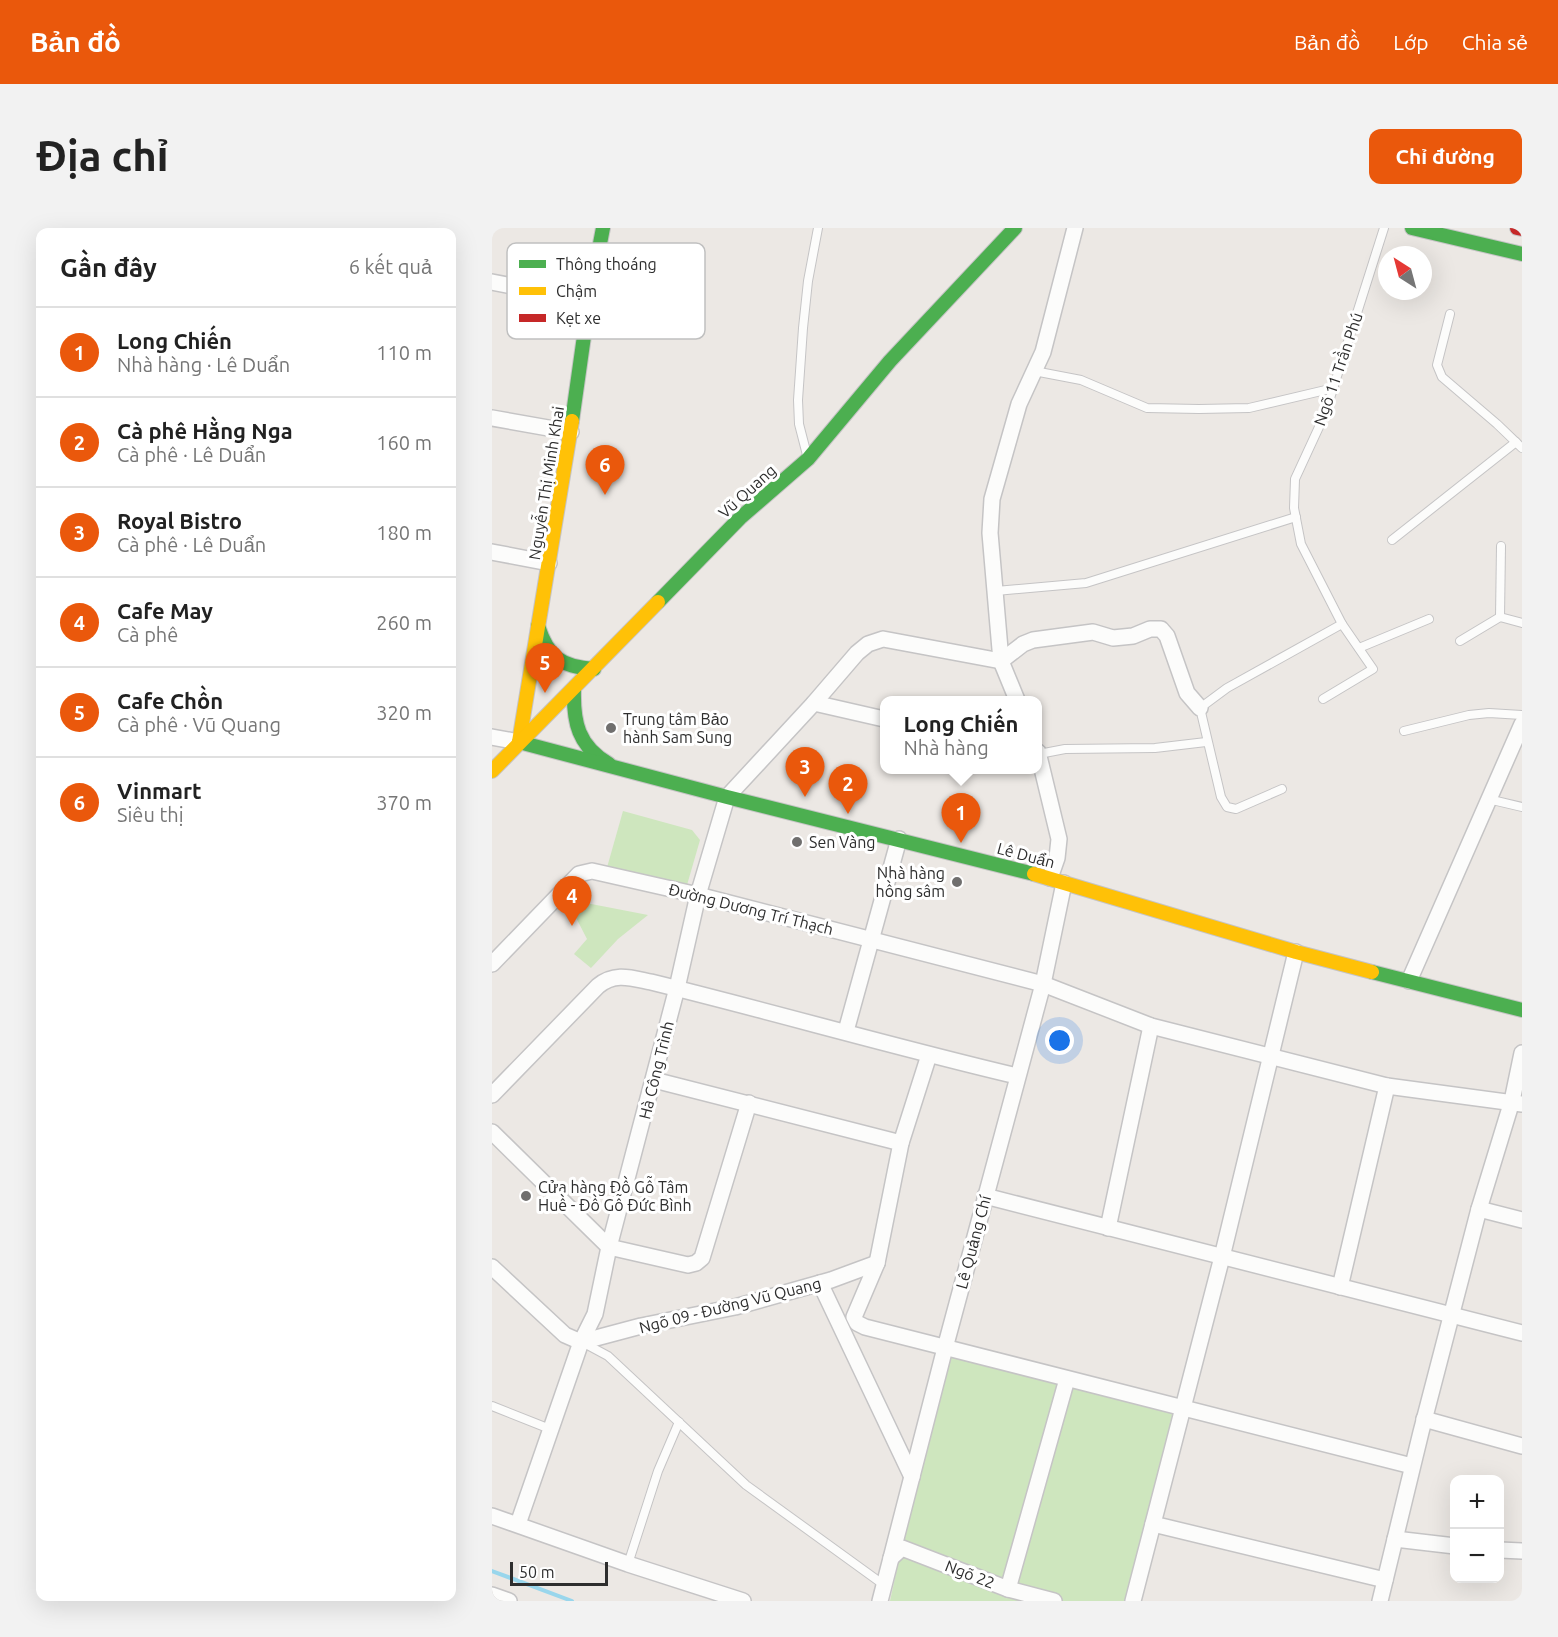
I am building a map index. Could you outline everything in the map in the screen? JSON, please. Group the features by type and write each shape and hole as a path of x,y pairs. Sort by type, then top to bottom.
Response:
{"main road":[{"name":"Nguyễn Thị Minh Khai","path":"600,243 603,228"},
{"name":"Vũ Quang","path":"492,771 740,518 808,459 891,362 1015,228"},
{"path":"1412,228 1522,254"},
{"path":"1517,228 1522,229"},
{"name":"Nguyễn Thị Minh Khai","path":"519,742 584,339"},
{"path":"538,626 542,641 550,654 563,664 578,669 594,669"},
{"path":"574,689 574,715 583,740 600,759 624,771"},
{"name":"Lê Duẩn","path":"519,742 624,771 899,839 1057,881 1296,952 1522,1010"}],"street":[{"path":"1015,696 1001,661 990,533 992,499 1019,404 1043,352 1075,228"},
{"path":"492,282 507,285"},
{"path":"492,418 571,432"},
{"path":"492,552 549,563"},
{"path":"727,797 857,653 868,644 883,639 1001,661 1023,644 1033,640 1093,632 1113,638 1133,636 1150,629 1161,629 1167,636 1187,693 1200,708"},
{"path":"814,703 880,718"},
{"path":"1409,981 1522,724"},
{"path":"492,737 519,742"},
{"name":"Lê Quảng Chí","path":"880,1601 985,1196 1043,984 1057,881 1059,839 1042,769"},
{"name":"Hà Công Trình","path":"518,1524 581,1342 595,1314 609,1247 654,1080 698,895 727,797"},
{"path":"846,1031 899,839"},
{"name":"Đường Dương Trí Thạch","path":"492,963 579,874 592,871 698,895 1043,984 1151,1026 1387,1086 1517,1103"},
{"path":"1133,1601 1222,1257 1296,952"},
{"path":"492,1095 606,980 626,976 1017,1076"},
{"path":"1108,1227 1151,1026"},
{"path":"1380,1601 1412,1466 1479,1209 1517,1103 1522,1053"},
{"path":"929,1055 902,1143 877,1263 854,1317 857,1323 865,1328 1412,1466"},
{"path":"654,1080 902,1143"},
{"path":"1340,1287 1387,1086"},
{"path":"492,1132 609,1247 688,1265 702,1258 749,1103"},
{"path":"985,1196 1522,1333"},
{"path":"1479,1209 1522,1220"},
{"name":"Ngõ 09 - Đường Vũ Quang","path":"581,1342 640,1326 735,1307 820,1283 877,1263"},
{"path":"492,1267 564,1335 581,1342"},
{"path":"820,1283 912,1477"},
{"path":"1008,1589 1067,1379"},
{"path":"1424,1419 1522,1446"},
{"path":"492,1516 628,1564 743,1601"},
{"path":"1153,1524 1385,1580"},
{"path":"1395,1539 1450,1545"},
{"name":"Ngõ 22","path":"891,1558 902,1548 1008,1589 1054,1601"},
{"path":"1504,1550 1522,1551"},
{"path":"492,1594 509,1601"}],"lane":[{"path":"808,459 799,424 798,400 804,316 818,228"},
{"name":"Ngõ 11 Trần Phú","path":"1323,699 1373,669 1342,624 1301,544 1293,490 1295,479 1325,414 1384,228"},
{"path":"1392,540 1519,445 1438,371 1437,365 1450,314"},
{"path":"1034,371 1081,380 1147,408 1249,408 1334,388"},
{"path":"996,591 1086,583 1296,517"},
{"path":"1500,617 1501,546"},
{"path":"1460,641 1500,617 1522,623"},
{"path":"1359,648 1429,619"},
{"path":"1282,789 1236,809 1227,807 1221,797 1206,742 1200,708 1227,688 1342,624"},
{"path":"1404,731 1489,713 1522,715"},
{"path":"1042,752 1065,749 1155,748 1206,742"},
{"path":"1488,799 1522,807"},
{"path":"581,1342 608,1356 746,1485 884,1585"},
{"path":"492,1406 550,1429"},
{"path":"628,1564 658,1471 678,1422"}],"green space":[{"path":"623,811 692,830 700,840 685,892 606,871"},
{"path":"581,902 648,915 618,939 591,968 574,954 587,939 571,908"},
{"path":"944,1352 1181,1413 1129,1601 890,1601"}],"waterway":[{"path":"492,1571 572,1601"}],"traffic: fast":[{"path":"600,243 603,228"},
{"path":"658,602 740,518 808,459 890,361 1015,228"},
{"path":"1412,228 1522,254"},
{"path":"572,421 584,339"},
{"path":"538,626 546,646 557,658 573,666 594,669"},
{"path":"574,689 576,722 584,741 590,749 609,764"},
{"path":"519,742 1034,874"},
{"path":"1372,972 1522,1010"}],"traffic: slow":[{"path":"519,742 572,421"},
{"path":"492,771 658,602"},
{"path":"1034,874 1296,952 1372,972"}],"traffic: jam":[{"path":"1517,228 1522,229"}],"place":[{"name":"Vinmart","path":"605,495"},
{"name":"Cafe Chồn","path":"545,693"},
{"name":"Trung tâm Bảo hành Sam Sung","path":"611,728"},
{"name":"Royal Bistro","path":"805,797"},
{"name":"Cà phê Hằng Nga","path":"848,814"},
{"name":"Sen Vàng","path":"797,842"},
{"name":"Long Chiến","path":"961,843"},
{"name":"Nhà hàng hồng sâm","path":"957,882"},
{"name":"Cafe May","path":"572,926"},
{"name":"Cửa hàng Đồ Gỗ Tâm Huề - Đồ Gỗ Đức Bình","path":"526,1196"}]}
